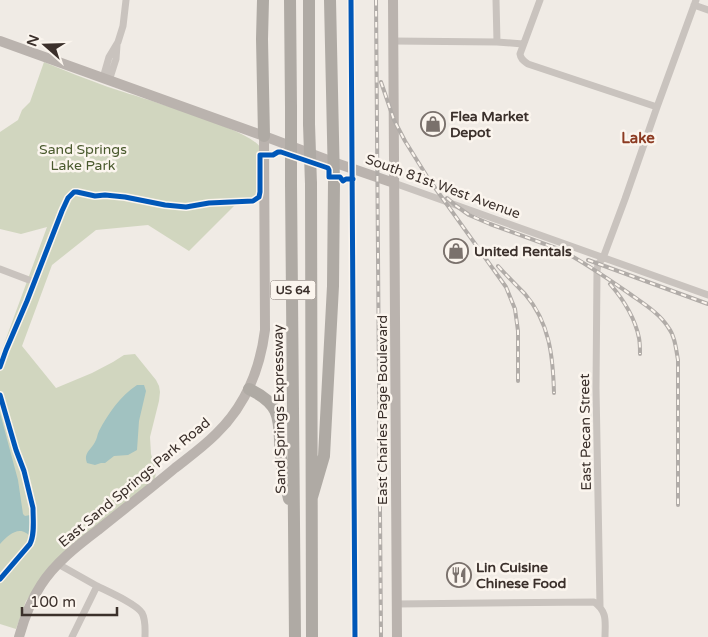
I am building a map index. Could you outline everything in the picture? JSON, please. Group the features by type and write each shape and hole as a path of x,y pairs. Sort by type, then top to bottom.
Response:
{"highway":[{"path":"263,0 264,136"},
{"name":"Sand Springs Expressway","path":"290,0 295,637"},
{"name":"US 64","path":"309,0 312,637"},
{"path":"312,498 324,456 332,329 334,266 330,0"},
{"path":"249,389 269,401 277,414 281,459 295,528"}],"street":[{"path":"106,79 109,57 118,42 123,26 126,0"},
{"name":"East Charles Page Boulevard","path":"393,0 397,637"},
{"path":"496,0 497,42"},
{"path":"540,0 520,58 528,64 657,107"},
{"path":"695,2 708,10"},
{"name":"East Pecan Street","path":"605,637 605,613 600,606 596,388 597,271 598,264 603,258 625,199 695,2"},
{"name":"South 81st West Avenue","path":"0,41 708,295"},
{"path":"393,41 524,44"},
{"name":"East Sand Springs Park Road","path":"19,637 33,598 58,564 92,534 210,440 239,406 249,389 258,366 265,330 264,136"},
{"path":"0,269 29,280"},
{"path":"58,564 137,608 142,613 144,620 145,637"},
{"path":"72,637 97,586"},
{"path":"397,604 594,602 600,606"}],"green space":[{"name":"Sand Springs Lake Park","path":"44,62 108,87 214,122 252,140 260,147 260,153 258,154 258,196 252,200 235,200 235,205 189,251 148,225 96,230 52,265 22,346 56,388 92,373 124,355 135,354 159,386 159,401 150,437 151,454 156,471 155,479 57,559 26,601 16,629 0,624 0,355 47,227 21,234 0,229 0,132 18,120 22,110 30,102"}],"water":[{"path":"137,385 144,385 146,391 139,421 137,450 128,455 114,456 105,463 95,465 87,463 87,454 96,441 106,418 120,400"},
{"path":"0,413 18,480 23,514 25,516 30,515 31,538 23,531 19,531 11,534 0,544"}],"railway":[{"path":"376,0 381,637"},
{"path":"381,82 394,120 405,141 428,178 506,287 515,309 518,331 518,381"},
{"path":"447,198 469,215 564,251"},
{"path":"559,249 595,270 646,305 660,317 672,334 678,360 678,505"},
{"path":"588,260 708,304"},
{"path":"498,266 525,294 540,317 551,354 554,393"},
{"path":"610,284 624,302 635,323 640,344 640,354"}],"cycle path":[{"path":"351,0 355,637"},
{"path":"0,367 62,211 68,198 74,192 95,196 125,197 186,207 209,203 253,201 259,197 260,192 260,155 273,155 278,152 328,168 329,177 340,177 343,181 353,179"},
{"path":"0,395 24,471 33,508 33,536 30,544 0,579"}],"place":[{"name":"Flea Market Depot","path":"433,124"},
{"name":"United Rentals","path":"456,251"},
{"name":"Lin Cuisine Chinese Food","path":"459,575"}],"district":[{"name":"Lake","path":"638,138"}]}
